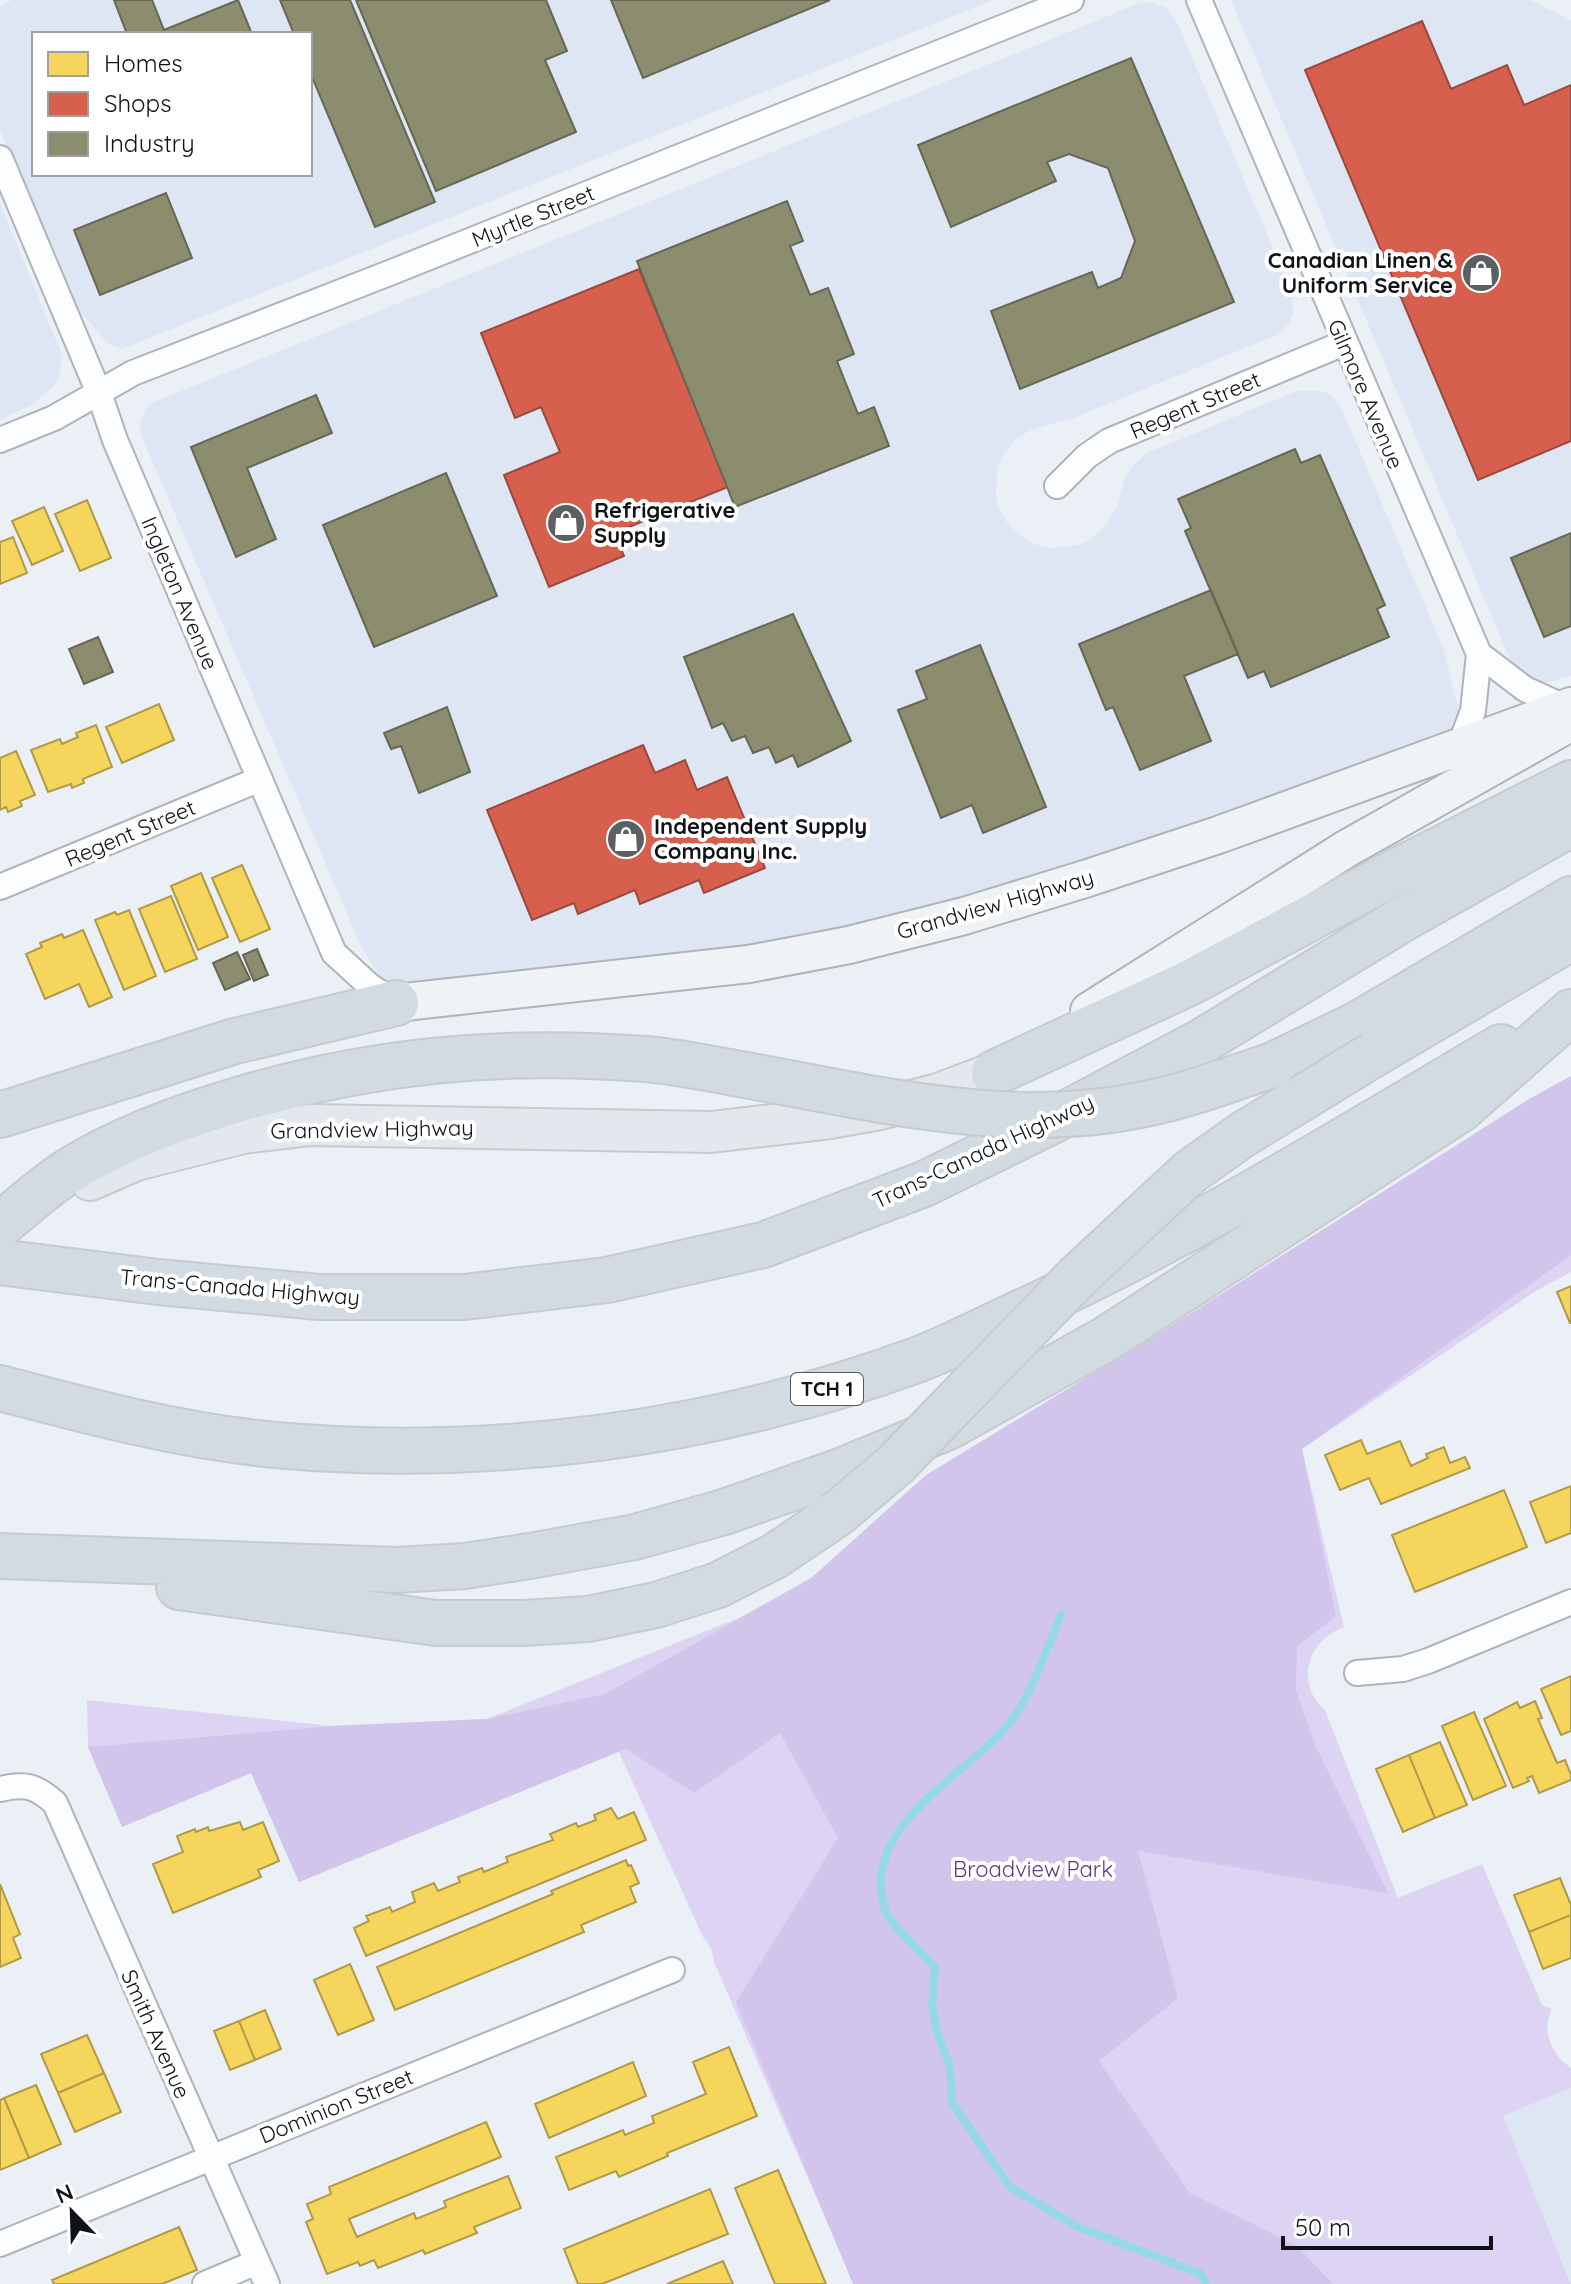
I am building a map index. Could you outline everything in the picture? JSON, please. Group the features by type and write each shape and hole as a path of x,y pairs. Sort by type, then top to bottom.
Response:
{"highway":[{"path":"994,1073 1189,983 1388,876 1571,783"},
{"name":"Trans-Canada Highway","path":"0,1262 158,1282 319,1297 464,1297 607,1280 763,1245 924,1184 1119,1086 1201,1042 1406,917 1571,824"},
{"path":"0,1225 161,1125 200,1111 339,1074 416,1061 570,1055 648,1059 950,1111 1022,1115 1144,1105 1273,1065 1358,1024 1571,899"},
{"path":"16,1557 203,1592 436,1623 588,1619 656,1605 718,1585 775,1556 837,1514 895,1465 1078,1276 1190,1172 1242,1135 1571,938"},
{"path":"0,1115 235,1041 396,1003"},
{"path":"16,1557 397,1570 465,1566 635,1537 724,1512 796,1487 948,1427 1106,1339 1461,1109 1571,1009"},
{"name":"TCH 1","path":"0,1388 138,1424 273,1444 390,1451 525,1448 664,1429 796,1400 917,1360 1094,1280 1225,1209 1571,1009"}],"main road":[{"name":"Grandview Highway","path":"396,1003 749,964 849,945 964,916 1088,878 1570,712"},
{"path":"994,1073 1346,849 1570,712"},
{"name":"Grandview Highway","path":"80,1175 243,1133 311,1125 711,1132 880,1109 938,1094 994,1073"}],"street":[{"name":"Myrtle Street","path":"0,440 54,418 133,373 1071,0"},
{"name":"Gilmore Avenue","path":"1199,0 1479,654 1525,689 1570,712"},
{"name":"Ingleton Avenue","path":"0,158 99,393 115,440 334,953 370,986 396,1003"},
{"name":"Regent Street","path":"1057,486 1087,456 1109,441 1344,343"},
{"name":"Gilmore Avenue","path":"1459,748 1473,711 1479,654"},
{"name":"Regent Street","path":"0,887 260,779"},
{"path":"1357,1673 1403,1669 1428,1661 1571,1602"},
{"name":"Smith Avenue","path":"0,1789 18,1786 39,1788 55,1803 262,2273"},
{"name":"Dominion Street","path":"0,2244 672,1970"},
{"path":"205,2284 262,2273"}],"shaded area":[{"path":"12,0 993,0 122,349 107,343 77,307 0,130 0,6"},
{"path":"1231,0 1530,0 1571,20 1571,676 1545,683 1535,682 1511,662"},
{"path":"1140,3 1154,3 1166,8 1177,22 1292,293 1293,315 1277,335 1073,418 1031,430 1016,439 1001,458 997,472 996,499 1000,511 1010,527 1034,544 1051,548 1077,545 1090,540 1107,524 1118,504 1125,478 1145,454 1297,391 1323,391 1341,407 1444,650 1459,711 1451,730 1439,740 1126,851 834,936 416,988 384,983 361,946 141,435 140,423 146,408 154,402"},
{"path":"0,203 62,355 59,376 53,387 31,405 0,420"},
{"path":"1571,2088 1571,2283 1503,2116"}],"green space":[{"name":"Broadview Park","path":"1571,1076 1571,1255 1302,1449 1336,1616 1297,1646 1296,1690 1315,1745 1388,1893 1138,1851 1178,1998 1099,2061 1190,2193 1297,2246 1333,2284 853,2284 736,2002 838,1838 780,1733 694,1793 626,1749 299,1882 251,1773 122,1827 88,1747 332,1726 486,1719 605,1694 810,1579 926,1475 1158,1334 1529,1099"},
{"name":"Broadview Park","path":"1571,1149 1571,1272 1534,1292 1302,1449 1344,1627 1321,1642 1314,1652 1309,1663 1310,1687 1325,1710 1398,1898 1482,1864 1542,2005 1552,2009 1548,2034 1558,2056 1571,2068 1571,2088 1503,2116 1571,2284 854,2284 714,1962 711,1948 703,1937 617,1748 299,1882 251,1773 122,1827 88,1747 87,1700 332,1726 487,1719 741,1617"}],"building: Homes":[{"path":"87,500 111,558 80,571 55,514"},
{"path":"44,507 63,551 32,565 12,521"},
{"path":"13,537 27,573 0,584 0,542"},
{"path":"159,704 174,740 122,763 106,727"},
{"path":"96,725 112,767 83,779 84,783 72,788 71,784 48,792 31,750 60,739 62,744 78,737 76,733"},
{"path":"16,751 35,795 20,801 22,806 8,812 6,807 0,810 0,758"},
{"path":"242,865 270,929 240,942 212,878"},
{"path":"201,873 228,937 198,950 171,886"},
{"path":"171,896 197,959 165,972 139,909"},
{"path":"129,910 156,976 124,990 95,920"},
{"path":"83,930 112,997 89,1007 79,984 45,999 26,954 42,947 40,943"},
{"path":"1571,1286 1571,1323 1570,1323 1557,1292"},
{"path":"1361,1440 1367,1454 1400,1441 1411,1466 1428,1458 1426,1454 1444,1447 1450,1463 1465,1457 1470,1468 1381,1504 1369,1478 1340,1490 1325,1455"},
{"path":"1571,1486 1571,1533 1546,1543 1530,1502"},
{"path":"1504,1490 1527,1547 1415,1592 1392,1535"},
{"path":"1571,1676 1571,1731 1561,1735 1541,1689"},
{"path":"1535,1701 1542,1718 1538,1719 1557,1763 1565,1760 1571,1775 1571,1780 1539,1793 1532,1776 1527,1778 1529,1781 1513,1788 1484,1719 1517,1702 1520,1708"},
{"path":"1474,1712 1506,1786 1473,1800 1442,1726"},
{"path":"1440,1742 1467,1805 1435,1818 1409,1755"},
{"path":"1409,1755 1435,1818 1403,1832 1376,1769"},
{"path":"611,1808 618,1819 634,1812 646,1840 366,1956 354,1928 369,1921 366,1916 390,1907 392,1912 415,1902 412,1892 434,1883 438,1891 460,1882 458,1877 482,1868 484,1872 508,1862 506,1857 553,1840 550,1834 576,1823 578,1827 596,1820 594,1815"},
{"path":"240,1822 243,1830 263,1822 279,1861 258,1870 261,1877 173,1913 153,1864 183,1852 177,1836 195,1829 196,1832 208,1827 209,1831"},
{"path":"626,1860 639,1883 630,1887 636,1902 581,1925 584,1932 395,2010 377,1967 553,1894 551,1891"},
{"path":"1560,1878 1571,1905 1571,1915 1529,1932 1514,1895"},
{"path":"0,1884 20,1934 13,1938 21,1958 0,1967"},
{"path":"1571,1915 1571,1958 1543,1969 1529,1932"},
{"path":"350,1964 374,2020 338,2035 314,1980"},
{"path":"265,2010 281,2049 255,2060 239,2021"},
{"path":"239,2021 255,2060 230,2070 214,2031"},
{"path":"87,2035 104,2073 58,2093 41,2054"},
{"path":"729,2047 757,2116 667,2153 668,2156 619,2177 616,2171 569,2190 556,2157 623,2130 625,2135 654,2123 652,2116 706,2094 693,2062"},
{"path":"633,2062 646,2096 549,2138 535,2104"},
{"path":"104,2073 121,2112 75,2132 58,2093"},
{"path":"36,2085 61,2144 29,2158 4,2098"},
{"path":"4,2098 29,2158 0,2170 0,2100"},
{"path":"486,2122 501,2157 349,2219 357,2237 414,2213 416,2219 446,2207 444,2201 508,2176 521,2208 474,2227 477,2233 425,2254 423,2250 378,2268 374,2260 360,2266 358,2262 327,2274 306,2222 313,2219 307,2204 331,2194 329,2187"},
{"path":"778,2170 826,2284 775,2284 735,2188"},
{"path":"710,2189 728,2234 602,2284 578,2284 564,2249"},
{"path":"179,2227 197,2270 162,2284 54,2284 52,2280"},
{"path":"723,2261 733,2284 667,2284"}],"building: Shops":[{"name":"Canadian Linen & Uniform Service","path":"1422,21 1451,89 1507,65 1524,105 1571,85 1571,441 1478,480 1305,70"},
{"path":"639,269 728,487 614,533 624,556 549,587 504,475 560,452 541,407 515,418 481,333"},
{"name":"Independent Supply Company Inc.","path":"643,745 655,773 685,760 697,790 727,777 765,868 704,893 699,880 640,904 635,890 578,914 574,903 532,920 487,810"}],"building: Industry":[{"path":"114,0 152,0 164,30 238,0 251,32 126,32"},
{"path":"280,0 350,0 435,202 375,227 312,77 312,32 293,32"},
{"path":"356,0 546,0 567,51 545,60 576,132 436,191"},
{"path":"611,0 830,0 643,78"},
{"path":"1131,58 1234,302 1020,389 991,311 1092,272 1098,288 1121,278 1135,241 1108,168 1069,154 1047,162 1056,181 951,227 918,145"},
{"path":"166,193 192,258 100,295 74,230"},
{"path":"787,201 803,241 790,246 810,295 828,288 854,354 837,361 858,414 874,407 889,446 735,507 637,261"},
{"path":"316,395 332,433 247,468 276,539 236,557 191,447"},
{"path":"1295,449 1301,463 1320,455 1385,605 1377,609 1389,637 1271,687 1264,671 1248,678 1185,531 1191,528 1178,499"},
{"path":"446,473 497,596 374,647 323,525"},
{"path":"1571,533 1571,626 1544,637 1511,558"},
{"path":"1211,590 1238,654 1184,676 1211,741 1140,770 1113,707 1106,710 1079,644"},
{"path":"793,614 851,741 798,767 793,755 776,763 769,747 753,753 745,736 732,741 723,723 712,728 684,657"},
{"path":"98,637 113,672 84,684 69,649"},
{"path":"980,645 1046,807 983,833 972,805 941,818 898,710 927,699 916,671"},
{"path":"447,707 470,772 419,793 401,746 391,749 384,733"},
{"path":"257,949 268,975 254,981 243,955"},
{"path":"237,952 250,979 225,990 213,963"}],"waterway":[{"path":"1061,1615 1035,1678 1010,1722 915,1811 897,1833 885,1857 881,1884 886,1912 935,1967 932,2007 937,2032 950,2066 952,2103 1010,2187 1076,2226 1201,2274 1206,2284"}],"place":[{"name":"Canadian Linen & Uniform Service","path":"1481,273"},
{"name":"Refrigerative Supply","path":"566,523"},
{"name":"Independent Supply Company Inc.","path":"626,839"}]}
